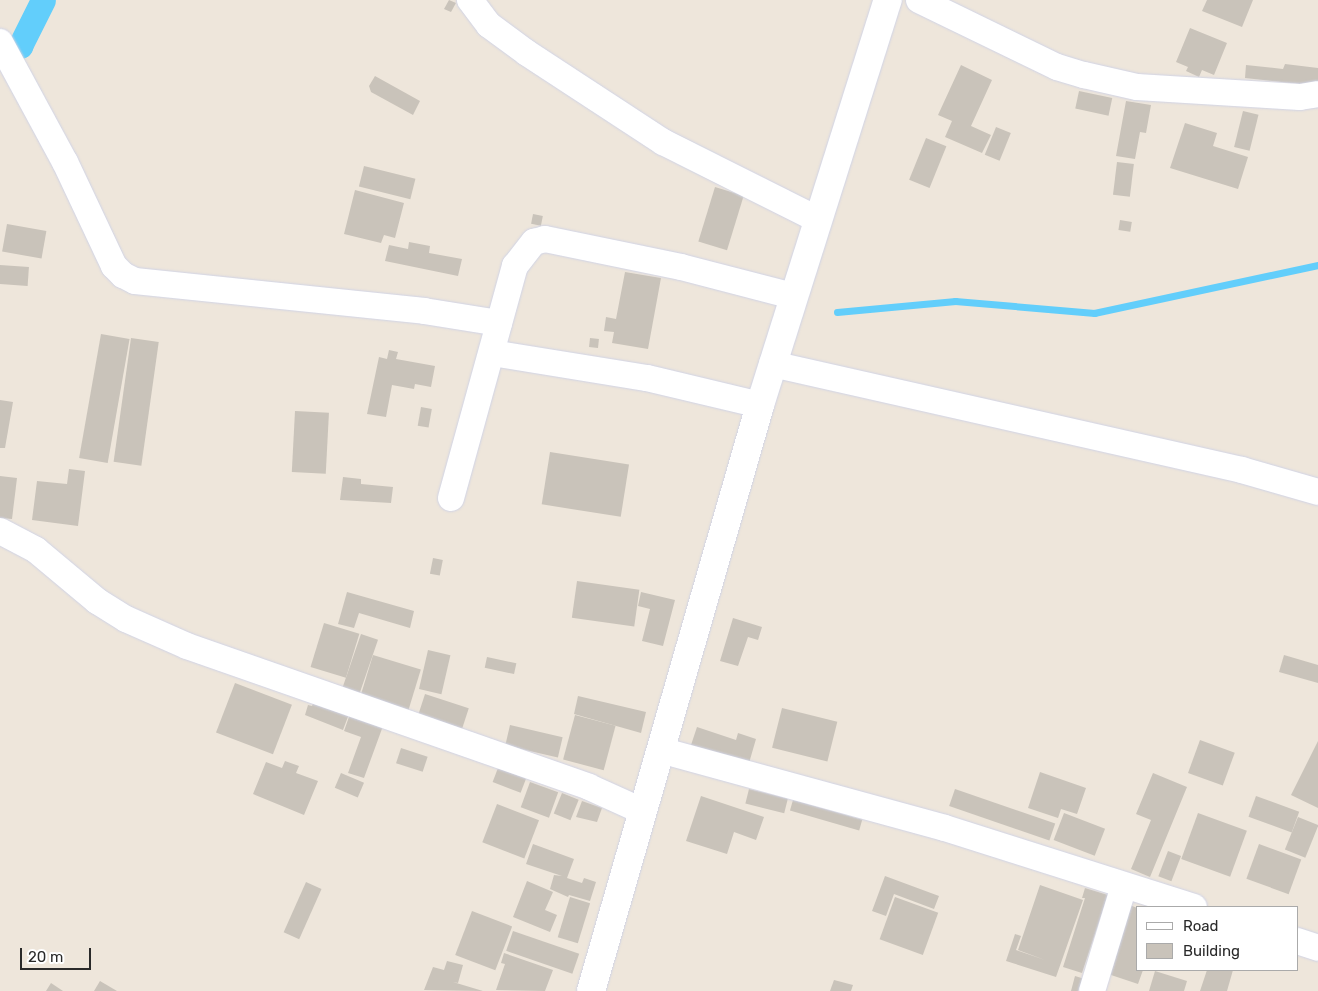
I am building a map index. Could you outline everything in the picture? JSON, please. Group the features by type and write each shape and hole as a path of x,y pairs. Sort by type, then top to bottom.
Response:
{"main road":[{"path":"591,991 772,364 888,0"}],"street":[{"path":"470,0 489,25 519,47 663,142 817,219"},
{"path":"919,0 1056,67 1084,75 1146,88 1300,97 1318,94"},
{"path":"5,52 65,162 114,266 123,275 135,281 424,311 499,323"},
{"path":"450,498 516,266 527,248 545,239 681,266 793,296"},
{"path":"492,353 647,378 760,405"},
{"path":"772,364 1214,463 1318,492"},
{"path":"0,531 36,550 97,601 126,619 187,646 589,787 642,811"},
{"path":"660,750 945,828 1191,906"},
{"path":"1092,991 1124,886"},
{"path":"1298,941 1318,948"}],"building":[{"path":"449,0 456,3 451,12 444,9"},
{"path":"1207,0 1253,0 1242,27 1202,11"},
{"path":"1190,28 1227,43 1214,75 1202,70 1199,77 1186,71 1188,67 1176,62"},
{"path":"1285,64 1318,68 1318,86 1245,78 1246,65 1283,69"},
{"path":"961,65 992,80 971,126 991,135 982,153 945,137 952,121 938,115"},
{"path":"375,76 420,101 413,115 371,92 369,86"},
{"path":"1079,91 1112,98 1109,116 1075,109"},
{"path":"1126,101 1151,105 1146,133 1140,132 1135,159 1116,156"},
{"path":"1243,111 1259,115 1250,151 1234,147"},
{"path":"1185,123 1217,133 1213,146 1248,157 1238,189 1170,168"},
{"path":"996,127 1011,133 1000,161 985,155"},
{"path":"926,138 946,146 930,188 909,180"},
{"path":"1117,162 1134,164 1130,197 1113,195"},
{"path":"364,166 415,179 410,199 359,186"},
{"path":"715,187 744,196 727,250 698,242"},
{"path":"355,190 404,203 395,238 384,235 381,243 344,234"},
{"path":"533,214 543,216 541,226 531,224"},
{"path":"1120,220 1132,222 1130,232 1118,230"},
{"path":"7,224 46,231 42,259 2,252"},
{"path":"409,242 430,246 429,253 462,259 458,276 385,261 389,245 408,249"},
{"path":"0,265 29,267 28,286 0,284"},
{"path":"625,272 661,278 648,349 612,343 614,332 604,331 606,317 616,319"},
{"path":"101,334 130,339 108,463 79,458"},
{"path":"131,338 159,342 141,466 114,462"},
{"path":"590,338 599,339 598,348 589,347"},
{"path":"389,350 398,352 396,359 435,366 431,387 415,384 414,389 392,385 386,417 367,414 379,357 387,359"},
{"path":"0,400 13,402 5,448 0,448"},
{"path":"421,407 432,409 429,428 418,426"},
{"path":"295,411 329,413 326,474 292,472"},
{"path":"550,452 629,465 621,517 542,504"},
{"path":"69,469 85,471 78,526 32,520 37,481 67,484"},
{"path":"0,476 17,478 12,519 0,518"},
{"path":"343,477 361,479 361,484 393,487 391,503 340,500"},
{"path":"433,558 443,560 440,576 430,574"},
{"path":"577,581 639,590 634,626 572,618"},
{"path":"347,592 414,611 410,628 359,613 354,628 338,624"},
{"path":"641,592 675,600 663,646 642,641 650,609 638,606"},
{"path":"733,618 762,627 758,640 748,637 738,666 720,661"},
{"path":"324,623 359,634 346,678 311,667"},
{"path":"361,634 378,640 358,697 341,691"},
{"path":"428,650 450,655 441,694 419,689"},
{"path":"373,655 421,670 409,710 361,695"},
{"path":"1284,655 1318,665 1318,683 1279,672"},
{"path":"487,657 516,663 514,674 485,668"},
{"path":"235,683 292,705 273,754 216,732"},
{"path":"425,694 469,708 462,729 418,715"},
{"path":"578,696 646,712 641,733 574,714"},
{"path":"314,701 349,714 343,730 305,715 308,705 312,706"},
{"path":"782,708 837,722 827,762 772,748"},
{"path":"350,714 383,726 364,778 348,773 361,737 344,731"},
{"path":"575,715 616,726 604,770 563,759"},
{"path":"510,725 563,737 558,758 505,745"},
{"path":"697,727 736,740 738,733 756,739 749,763 691,745"},
{"path":"1200,740 1235,753 1223,786 1188,773"},
{"path":"1318,741 1318,808 1291,795"},
{"path":"401,748 428,757 423,772 396,763"},
{"path":"285,761 299,766 296,773 318,781 304,815 253,794 266,762 282,768"},
{"path":"498,768 526,779 521,793 493,782"},
{"path":"1040,772 1086,788 1077,814 1061,809 1058,818 1028,808"},
{"path":"341,773 364,783 358,797 335,788"},
{"path":"1153,773 1187,787 1150,877 1131,869 1151,820 1136,814"},
{"path":"530,782 558,792 549,818 521,807"},
{"path":"749,789 788,799 784,813 745,804"},
{"path":"955,789 1055,824 1049,841 949,806"},
{"path":"562,793 579,800 570,820 554,813"},
{"path":"701,796 764,817 756,840 734,832 727,854 686,841"},
{"path":"1256,796 1299,812 1292,832 1248,817"},
{"path":"793,800 862,820 859,830 790,811"},
{"path":"582,801 602,808 597,822 576,817"},
{"path":"497,804 539,820 524,858 482,842"},
{"path":"1064,813 1105,829 1095,856 1054,840"},
{"path":"1198,813 1247,831 1230,877 1181,859"},
{"path":"1298,817 1318,825 1305,858 1285,849"},
{"path":"533,844 574,859 567,878 582,883 584,878 596,882 590,901 569,895 568,897 550,889 554,875 562,876 526,864"},
{"path":"1259,844 1301,859 1289,894 1246,879"},
{"path":"1168,851 1181,856 1171,881 1158,876"},
{"path":"885,876 939,896 934,909 894,894 886,916 872,911"},
{"path":"527,881 553,892 545,910 557,915 550,932 513,917"},
{"path":"306,882 322,889 299,939 284,932"},
{"path":"1040,885 1083,900 1056,977 1006,961 1015,934 1021,936 1016,950 1045,960 1018,950"},
{"path":"1085,888 1108,895 1082,973 1063,967 1085,898 1082,898"},
{"path":"570,897 590,903 578,943 558,937"},
{"path":"895,897 938,913 923,955 880,939"},
{"path":"1130,905 1136,908 1136,971 1143,971 1138,984 1108,974"},
{"path":"472,911 512,926 495,970 455,955"},
{"path":"513,931 579,954 572,974 506,951"},
{"path":"504,953 553,970 545,991 496,990 505,964 501,963"},
{"path":"447,961 463,965 458,983 453,982 483,991 424,990 433,967 444,970"},
{"path":"1155,971 1187,981 1184,991 1149,991"},
{"path":"1207,971 1233,971 1227,991 1200,991"},
{"path":"1075,976 1088,980 1085,991 1071,991"},
{"path":"834,980 853,985 851,991 830,991"},
{"path":"100,981 117,991 94,991"},
{"path":"51,983 63,991 46,991"}],"waterway":[{"path":"0,54 20,46 43,0"},
{"path":"837,312 955,301 1094,313 1318,265"}]}
